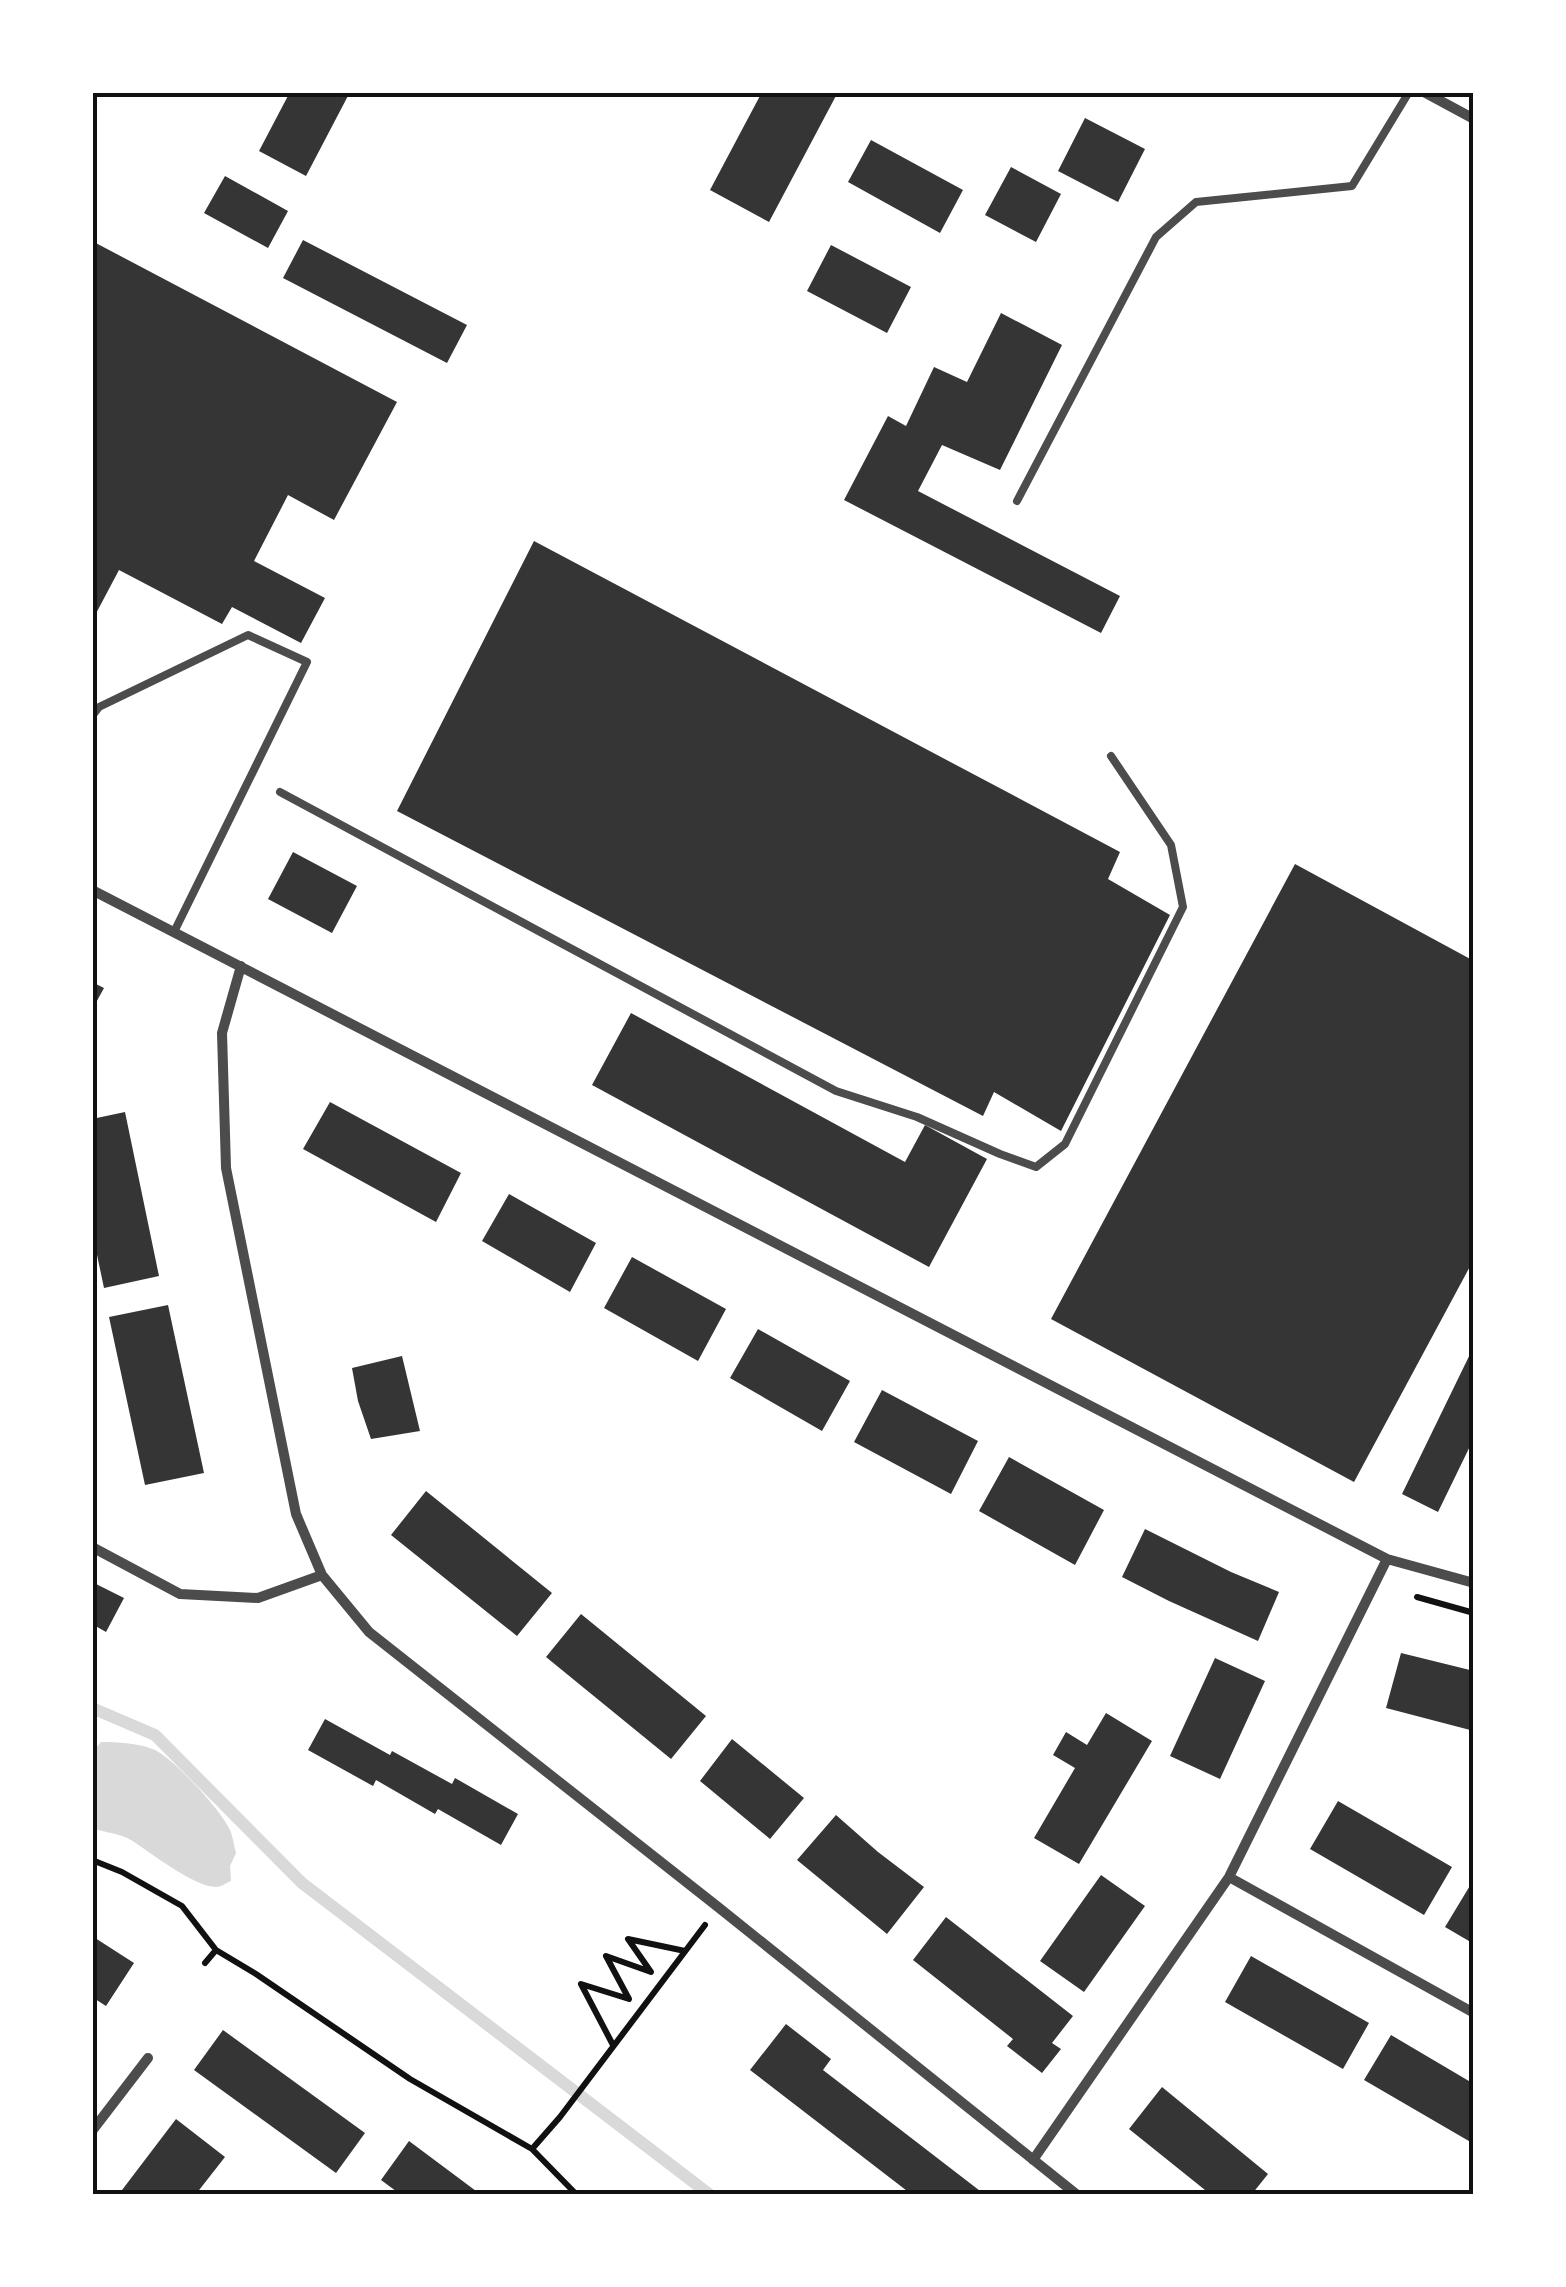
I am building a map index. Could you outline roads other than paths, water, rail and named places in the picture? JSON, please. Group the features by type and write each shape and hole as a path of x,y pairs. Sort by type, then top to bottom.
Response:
{"street":[{"path":"1424,92 1474,119"},
{"path":"92,890 1386,1559 1474,1583"},
{"path":"241,966 222,1033 226,1168 296,1514 322,1575 370,1632 1076,2194"},
{"path":"92,1547 180,1594 258,1598 322,1575"},
{"path":"1033,2160 1229,1876 1386,1559"},
{"path":"1229,1876 1474,2013"},
{"path":"92,2131 148,2058"}],"lane":[{"path":"1017,500 1156,237 1196,202 1352,186 1409,92"},
{"path":"92,716 99,707 248,635 306,662 174,932"},
{"path":"280,792 836,1091 918,1117 1036,1166 1066,1144 1183,906 1171,845 1111,756"}],"waterway":[{"path":"92,1708 155,1735 302,1883 709,2194"}]}
